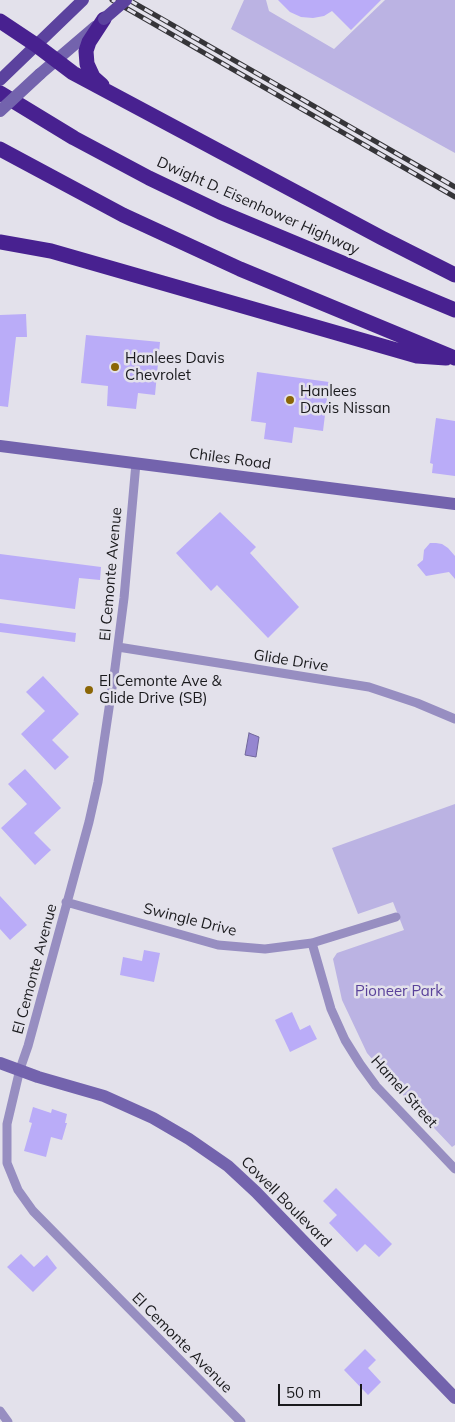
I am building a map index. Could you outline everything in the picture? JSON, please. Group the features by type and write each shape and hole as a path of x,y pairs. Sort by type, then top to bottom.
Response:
{"highway":[{"path":"104,19 89,42 80,48 93,77 112,94"},
{"path":"0,21 36,45 69,71 374,234 455,275"},
{"name":"Dwight D. Eisenhower Highway","path":"0,93 74,138 149,178 220,212 455,310"},
{"path":"0,149 123,215 240,269 455,358"},
{"path":"0,154 27,164"},
{"path":"0,242 51,251 416,356 455,358"}],"main road":[{"path":"0,80 83,0"},
{"path":"104,19 126,0"}],"street":[{"path":"0,111 55,60 80,48"},
{"name":"Chiles Road","path":"0,446 455,504"},
{"name":"El Cemonte Avenue","path":"136,463 124,598 98,782 89,822 28,1046 20,1069 7,1124 7,1163 18,1190 33,1211 241,1422"},
{"name":"Glide Drive","path":"118,647 369,687 417,703 455,719"},
{"name":"Swingle Drive","path":"66,902 218,945 265,949 312,943 396,917"},
{"name":"Hamel Street","path":"312,943 331,1008 345,1040 360,1064 376,1086 455,1169"},
{"name":"Cowell Boulevard","path":"0,1063 38,1077 104,1096 153,1118 189,1138 228,1166 256,1192 455,1398"},
{"path":"0,1411 8,1422"}],"green space":[{"path":"244,0 266,0 269,11 334,49 385,0 455,0 455,153 231,29"},
{"name":"Pioneer Park","path":"455,804 455,1145 452,1147 400,1092 367,1053 342,1000 333,959 337,953 404,930 393,902 358,914 332,848"}],"shaded area":[{"path":"249,733 259,737 256,757 245,755"}],"building":[{"path":"278,0 381,0 351,30 332,11 324,16 313,18 301,17 290,12"},
{"path":"26,314 27,337 16,337 8,407 0,406 0,315"},
{"path":"86,335 160,342 155,395 138,393 136,409 107,406 108,386 81,383"},
{"path":"257,372 329,382 323,431 294,427 292,443 264,439 266,423 251,421"},
{"path":"436,418 455,421 455,476 432,473 433,464 430,463"},
{"path":"220,512 256,547 250,553 299,607 268,638 217,585 211,591 176,553"},
{"path":"430,543 442,544 455,556 455,579 449,572 426,576 417,565 423,560 424,550"},
{"path":"0,554 101,567 100,580 79,578 75,609 0,599"},
{"path":"0,623 76,633 75,642 0,632"},
{"path":"43,676 79,714 52,740 69,757 55,770 21,734 45,711 26,692"},
{"path":"25,769 61,808 34,833 51,850 35,865 1,828 27,804 8,784"},
{"path":"0,896 27,925 10,940 0,929"},
{"path":"144,950 160,953 154,982 120,975 123,957 142,961"},
{"path":"292,1012 300,1030 310,1025 317,1039 290,1052 275,1020"},
{"path":"33,1107 51,1113 52,1109 67,1114 65,1123 67,1123 62,1140 51,1137 46,1157 24,1151 32,1123 29,1122"},
{"path":"336,1188 392,1244 379,1257 365,1244 357,1252 329,1223 337,1215 323,1201"},
{"path":"21,1254 34,1267 47,1255 57,1268 33,1292 7,1267"},
{"path":"365,1349 376,1360 368,1368 381,1382 368,1395 344,1370"}],"railway":[{"path":"112,0 455,197"},
{"path":"129,0 455,187"}],"place":[{"name":"Hanlees Davis Chevrolet","path":"115,367"},
{"name":"Hanlees Davis Nissan","path":"290,400"},
{"name":"El Cemonte Ave & Glide Drive (SB)","path":"89,690"}]}
